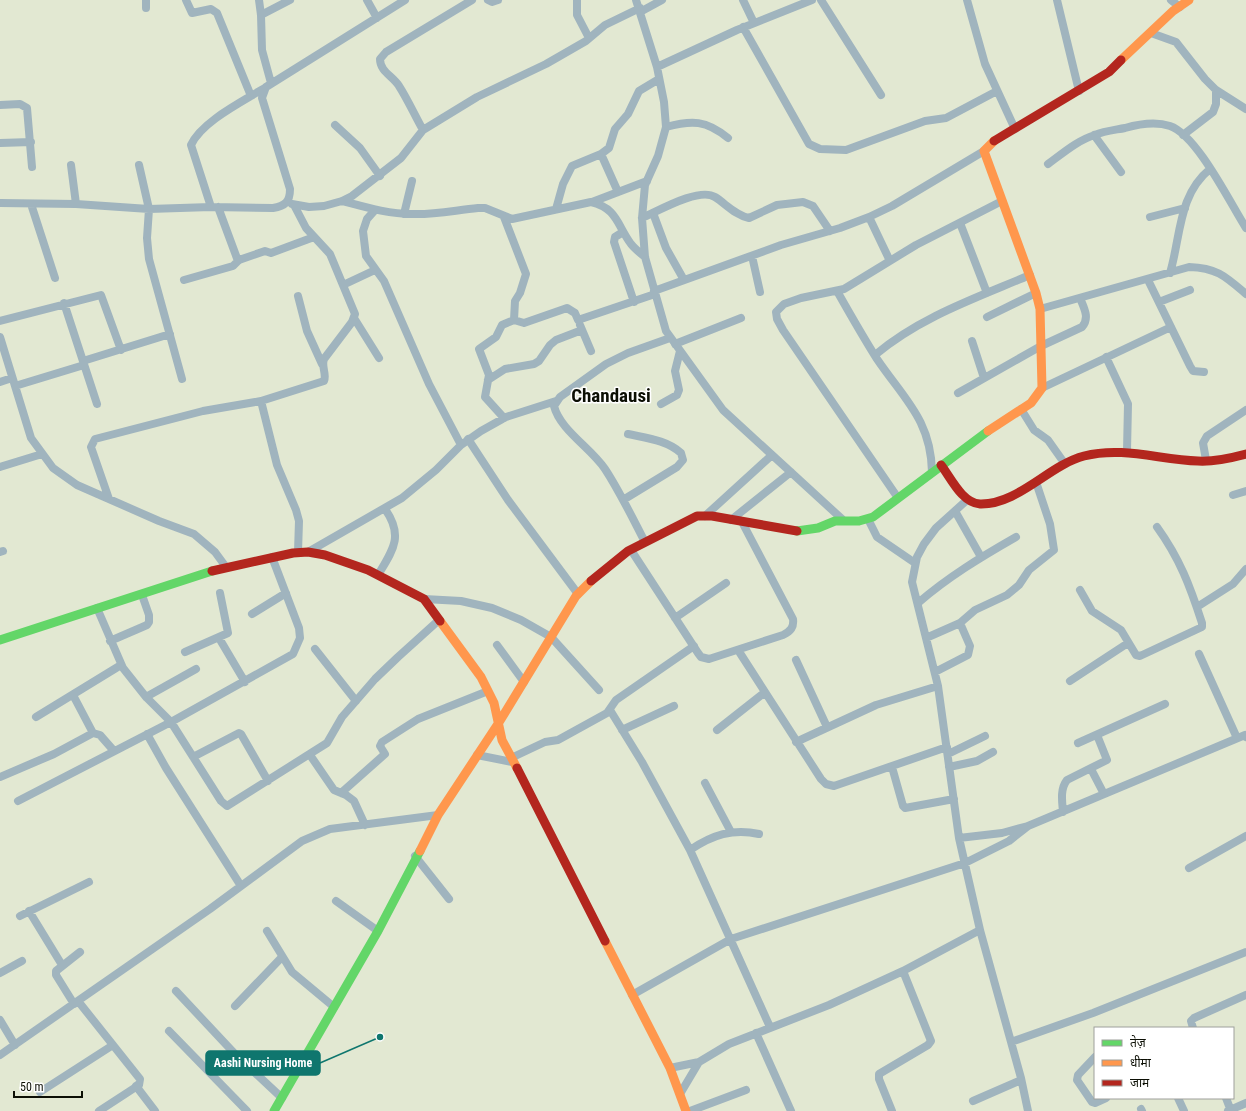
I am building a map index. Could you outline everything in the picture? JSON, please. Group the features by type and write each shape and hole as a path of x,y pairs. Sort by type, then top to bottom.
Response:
{"street":[{"path":"186,0 192,13 211,8 217,13 251,96"},
{"path":"259,0 262,50 269,85 262,98 290,189 290,204 306,228 330,254 355,314 354,318 326,355 322,364"},
{"path":"261,15 290,0"},
{"path":"368,0 376,18"},
{"path":"238,261 191,145 194,139 219,116 405,0"},
{"path":"422,130 399,86 385,73 380,63 380,59 386,52 472,0"},
{"path":"488,0 492,2 498,0"},
{"path":"577,0 577,15 589,38"},
{"path":"636,0 657,67 664,102 666,127 658,156 643,194 642,218 645,257 654,293 670,338 723,410 842,519"},
{"path":"0,204 76,204 149,209 215,207 273,208 290,204 324,206 342,201 352,196 380,176 401,158 422,130 477,97 546,64 589,38 605,25 662,0"},
{"path":"743,0 754,22"},
{"path":"657,67 754,22 812,0"},
{"path":"821,0 881,95"},
{"path":"967,0 985,64 1015,129"},
{"path":"1057,0 1079,91"},
{"path":"1171,0 1180,7"},
{"path":"578,320 634,302 684,280 869,217 892,206 984,151 991,143 1109,72 1189,0"},
{"path":"743,27 809,144 820,149 846,150 925,121 946,118 997,91"},
{"path":"1151,33 1176,42 1204,79 1216,90 1245,107"},
{"path":"556,209 563,184 572,166 601,154 609,148 615,129 628,114 639,91 659,79"},
{"path":"1183,135 1213,112 1216,104 1216,90"},
{"path":"0,105 20,104 27,108 32,167"},
{"path":"666,127 686,122 695,122 704,124 728,138"},
{"path":"1048,164 1076,144 1094,135 1141,124 1160,124 1172,126 1202,155 1246,228"},
{"path":"335,125 360,148 380,176"},
{"path":"1094,135 1121,172"},
{"path":"0,143 31,142"},
{"path":"274,1111 378,931 415,856 438,815 498,724 578,594 594,578 631,550 697,516 796,531 809,530 842,519 859,521 873,517 941,465 1037,397 1042,388 1040,309 1030,275 984,151"},
{"path":"601,154 618,192"},
{"path":"71,164 76,204"},
{"path":"138,165 149,209 147,238 149,259 182,379"},
{"path":"1170,273 1186,200 1193,186 1210,169"},
{"path":"404,214 412,181"},
{"path":"342,201 375,210 404,214 430,214 485,208 504,217 519,218 591,202 647,181"},
{"path":"642,218 691,197 705,193 715,197 737,214 749,218 777,205 803,202 813,206 830,231"},
{"path":"898,498 777,319 776,312 784,304 801,298 837,291 850,285 928,238 1002,201"},
{"path":"591,202 608,209 614,215 631,244 645,257"},
{"path":"30,204 55,278"},
{"path":"1150,218 1185,208"},
{"path":"375,210 367,219 363,231 366,256 384,282 429,384 461,445"},
{"path":"653,213 666,248 684,280"},
{"path":"504,217 526,274 514,306 514,320"},
{"path":"869,217 890,261"},
{"path":"960,222 987,294"},
{"path":"624,232 615,238 614,242 634,302"},
{"path":"184,280 233,266 238,261 265,251 272,253 314,237"},
{"path":"752,256 760,292"},
{"path":"1040,309 1148,280 1189,267 1205,268 1226,277 1246,294"},
{"path":"343,285 375,270"},
{"path":"875,355 895,338 922,322 1030,275"},
{"path":"1148,280 1193,371 1204,372"},
{"path":"1159,302 1190,290"},
{"path":"837,291 875,355 916,412 929,444 932,472"},
{"path":"987,317 1036,293"},
{"path":"0,321 64,303 101,295 121,350"},
{"path":"109,499 91,447 95,439 203,411 261,400 324,381 325,375 322,364 307,331 298,296"},
{"path":"958,393 1041,346 1082,327 1086,322 1087,317 1080,298"},
{"path":"64,303 97,404"},
{"path":"504,418 486,397 489,375 479,352 479,348 496,336 502,325 514,320 524,324 567,308 575,313 591,351"},
{"path":"354,318 379,358"},
{"path":"677,348 741,318"},
{"path":"1042,388 1171,327"},
{"path":"488,380 505,369 534,364 539,361 550,345 556,340 582,330"},
{"path":"15,386 170,334"},
{"path":"303,552 385,509 436,470 468,439 504,418 556,401 606,364 628,353 670,338"},
{"path":"972,341 984,378"},
{"path":"1,342 31,438 53,468 77,485 194,534 215,552 226,567"},
{"path":"661,404 677,395 679,390 675,371 677,348"},
{"path":"1106,357 1128,404 1127,451"},
{"path":"0,382 12,378"},
{"path":"261,400 277,464 296,510 303,552"},
{"path":"556,401 554,406 556,413 563,424 591,451 605,469 645,542"},
{"path":"1021,409 1034,430 1048,440 1065,464"},
{"path":"1206,460 1203,443 1207,436 1246,410"},
{"path":"623,500 677,467 683,460 681,453 669,445 652,439 628,434"},
{"path":"468,439 508,500 578,594"},
{"path":"941,465 967,500 977,504 995,501 1017,493 1065,464 1082,456 1110,451 1127,451 1193,461 1229,459 1246,455"},
{"path":"0,467 42,454"},
{"path":"704,516 772,456"},
{"path":"731,520 791,472"},
{"path":"926,638 960,623 975,610 1008,595 1015,590 1029,570 1054,550 1050,524 1036,482"},
{"path":"1233,495 1246,491"},
{"path":"967,500 936,528 924,544 915,563 912,582 938,686 959,838 980,930 1011,1042 1028,1111"},
{"path":"378,575 394,548 396,540 392,519 385,509"},
{"path":"955,511 981,557"},
{"path":"868,519 877,537 915,563"},
{"path":"631,550 702,658 705,659 738,650 788,632 793,624 793,619 742,522"},
{"path":"1080,590 1092,611 1120,630 1136,655 1140,656 1200,629 1203,625 1180,562 1157,527"},
{"path":"918,604 944,581 1016,537"},
{"path":"0,640 226,567 303,552 325,555 378,575 424,599 462,601 492,608 521,620 552,637 599,690"},
{"path":"18,801 171,722 288,659 296,649 300,638 299,628 272,557"},
{"path":"1197,607 1233,584 1246,569"},
{"path":"675,618 726,584"},
{"path":"185,652 228,633 229,630 220,593"},
{"path":"252,614 286,593"},
{"path":"110,641 147,625 149,622 149,615 142,595"},
{"path":"424,599 480,677 488,691 497,712 502,740 670,1068 686,1111"},
{"path":"97,608 121,666 146,697 171,722 221,802 227,806 310,755 331,738 342,717 356,701 398,657 439,620"},
{"path":"935,672 968,655 970,646 960,623"},
{"path":"219,638 245,682"},
{"path":"1070,681 1128,643"},
{"path":"498,645 524,682"},
{"path":"477,755 512,760 545,742 558,740 610,710 616,700 694,646"},
{"path":"315,649 356,701"},
{"path":"738,650 764,693 821,779 830,786 834,786 892,766 947,751 985,736"},
{"path":"959,838 1002,833 1028,826 1243,736 1199,654"},
{"path":"796,660 827,727"},
{"path":"36,717 121,666"},
{"path":"146,697 196,669"},
{"path":"796,742 876,705 938,686"},
{"path":"341,793 385,754 380,746 382,742 418,720 488,691"},
{"path":"717,730 764,693"},
{"path":"73,695 93,733"},
{"path":"1078,744 1165,704"},
{"path":"622,730 674,706"},
{"path":"610,710 642,762 690,850 770,1027"},
{"path":"0,777 54,754 93,733 100,735 114,751"},
{"path":"193,757 239,733 268,781"},
{"path":"147,734 166,768 241,886"},
{"path":"1063,812 1062,790 1067,780 1107,760 1097,735"},
{"path":"949,767 977,761 993,752"},
{"path":"310,755 334,790 354,801 366,825"},
{"path":"892,766 903,806 905,808 954,799"},
{"path":"1091,769 1104,794"},
{"path":"705,783 731,832"},
{"path":"0,1055 241,886 302,840 330,829 438,815"},
{"path":"632,995 731,939 965,863 1009,841 1028,826"},
{"path":"690,850 709,838 731,832 759,834"},
{"path":"1189,868 1246,836"},
{"path":"415,856 449,899"},
{"path":"20,916 89,882"},
{"path":"336,901 378,931"},
{"path":"29,911 62,965"},
{"path":"670,1068 699,1062 729,1044 829,1005 903,971 980,930"},
{"path":"266,931 292,972 334,1007"},
{"path":"80,952 57,968 56,975 141,1082 99,1111"},
{"path":"1011,1042 1093,1013 1246,952"},
{"path":"235,1006 282,957"},
{"path":"0,973 22,961"},
{"path":"892,1111 878,1079 879,1074 928,1045 931,1041 903,971"},
{"path":"176,991 235,1054 282,1098"},
{"path":"1193,1027 1191,1021 1194,1018 1246,995"},
{"path":"0,1020 15,1045"},
{"path":"169,1031 247,1111"},
{"path":"756,1033 791,1111"},
{"path":"40,1092 113,1045"},
{"path":"1094,1058 1078,1075 1077,1080 1092,1102 1099,1102 1104,1099"},
{"path":"680,1094 699,1062"},
{"path":"973,1101 1021,1080"},
{"path":"136,1086 155,1111"},
{"path":"690,1111 746,1090"},
{"path":"1178,1099 1184,1111"},
{"path":"1226,1099 1230,1111 1246,1103"}],"traffic: fast":[{"path":"797,531 818,528 835,521 859,521 873,517 988,431"},
{"path":"0,640 212,571"},
{"path":"274,1111 378,931 420,851"}],"traffic: slow":[{"path":"1121,60 1173,11 1189,0"},
{"path":"988,431 1031,403 1042,388 1040,309 1036,293 984,151 994,141"},
{"path":"420,851 438,815 498,724 576,596 591,581"},
{"path":"440,621 481,677 494,703 502,740 517,768"},
{"path":"605,941 670,1068 686,1111"}],"traffic: jam":[{"path":"994,141 1109,72 1121,60"},
{"path":"941,465 962,495 974,503 980,504 994,503 1007,498 1020,492 1058,467 1084,456 1099,453 1113,452 1141,454 1184,460 1204,461 1246,454"},
{"path":"591,581 628,551 697,516 712,516 797,531"},
{"path":"212,571 293,553 308,552 325,555 368,570 424,599 440,621"},
{"path":"517,768 605,941"}],"place":[{"name":"Aashi Nursing Home","path":"380,1037"}],"district":[{"name":"Chandausi","path":"611,395"}]}
